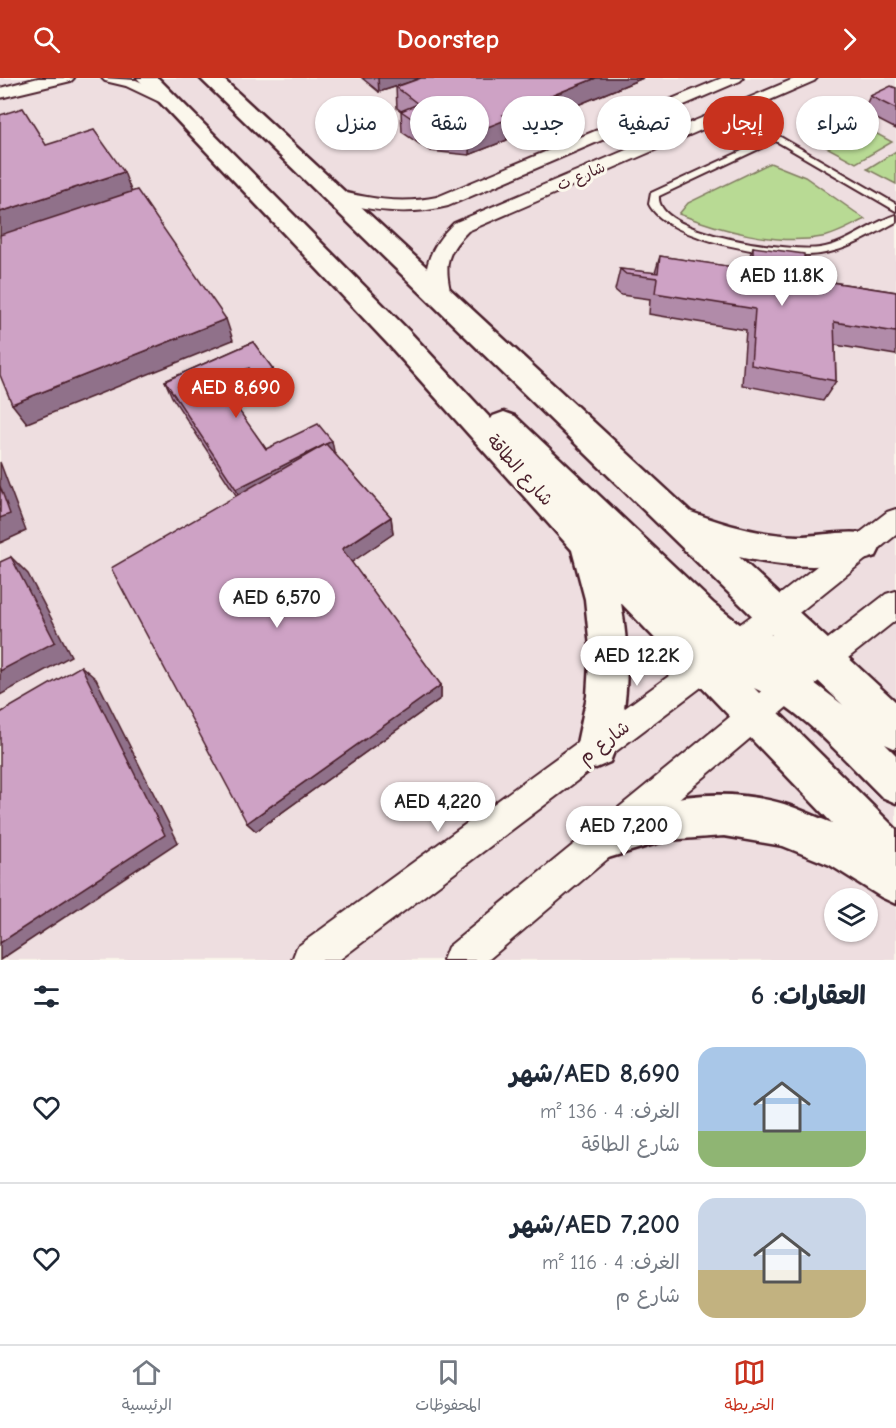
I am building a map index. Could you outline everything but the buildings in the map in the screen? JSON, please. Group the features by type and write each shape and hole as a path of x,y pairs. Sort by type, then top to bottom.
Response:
{"main road":[{"name":"شارع الطاقة","path":"147,78 398,337 585,542 722,654 757,715 896,859"},
{"path":"210,78 896,729"},
{"path":"398,337 513,431 701,616 722,654 742,666 767,674 790,686 896,783"},
{"path":"669,516 706,533 746,545 777,550 827,552 864,546"},
{"path":"585,542 602,593 609,637 610,673 605,710 596,748"},
{"path":"722,654 822,660"},
{"path":"608,837 667,819 724,815 783,825 844,849 896,882"}],"street":[{"path":"0,93 66,78"},
{"path":"110,78 131,83 172,102"},
{"path":"734,78 764,96"},
{"name":"شارع ت","path":"330,194 388,208 417,208 441,202 734,78"},
{"name":"شارع ت","path":"768,96 809,78"},
{"name":"شارع ت","path":"442,300 435,269 447,240 461,227 703,123"},
{"name":"شارع م","path":"310,960 775,615 896,520"},
{"path":"468,957 790,686 896,603"}],"lane":[{"path":"784,142 896,208"},
{"path":"751,150 654,195 652,202 655,211 683,227 717,241 792,251 820,251 847,244 896,218"}],"shaded area":[{"path":"0,78 896,78 896,960 0,960"}],"green space":[{"path":"879,135 892,142 879,150"},
{"path":"832,150 878,150 856,163"},
{"path":"896,151 896,184 867,169"},
{"path":"770,163 805,177 865,219 827,236 786,239 730,231 679,214 688,203"}]}
